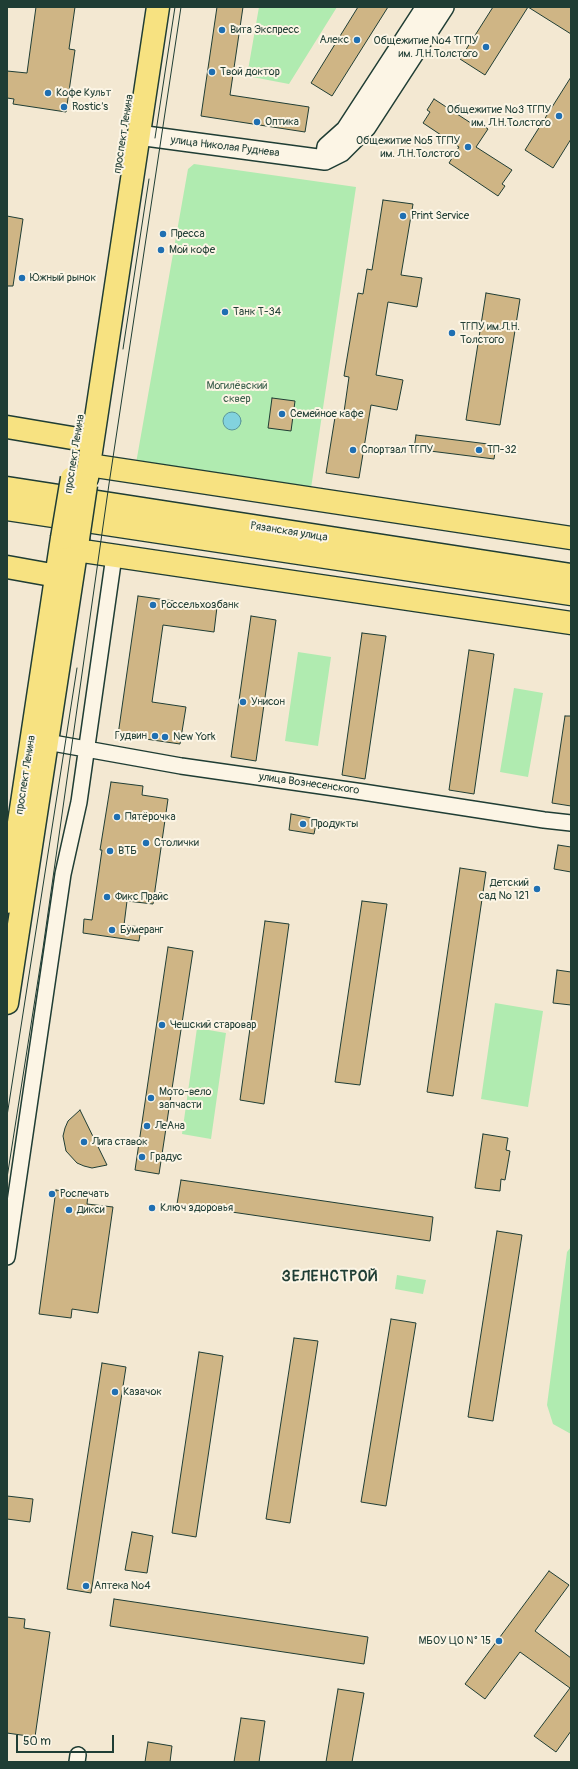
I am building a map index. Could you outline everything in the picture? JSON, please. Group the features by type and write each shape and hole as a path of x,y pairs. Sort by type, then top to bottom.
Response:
{"main road":[{"name":"проспект Ленина","path":"7,1003 11,954 47,742 72,543 131,134 143,7"},
{"name":"проспект Ленина","path":"83,474 78,439 131,134 158,7"},
{"path":"7,427 78,439"},
{"path":"83,474 571,538"},
{"name":"Рязанская улица","path":"7,488 571,575"},
{"name":"Рязанская улица","path":"7,509 571,594"},
{"name":"проспект Ленина","path":"7,902 57,576 72,543"},
{"path":"72,543 114,556 571,623"},
{"path":"7,567 57,576"}],"street":[{"name":"улица Николая Руднева","path":"131,134 325,160 341,152 350,134 426,7"},
{"name":"улица Николая Руднева","path":"350,134 366,127 444,7"},
{"path":"7,1257 10,1209 63,874 79,802 114,556"},
{"name":"улица Вознесенского","path":"47,742 182,766 571,823"}],"green space":[{"path":"259,7 337,7 289,84 247,76"},
{"name":"Могилёвский сквер","path":"194,164 356,187 310,495 135,469 188,169"},
{"path":"298,652 331,657 318,746 285,741"},
{"path":"514,688 543,693 528,777 500,772"},
{"path":"495,1003 543,1011 528,1107 481,1099"},
{"path":"197,1028 226,1033 211,1139 182,1134"},
{"path":"571,1247 571,1434 553,1424 547,1405 567,1252"},
{"path":"397,1275 426,1280 423,1294 395,1289"}],"water":[{"path":"232,412 238,415 241,421 238,427 232,430 226,427 223,421 226,415"}],"building":[{"path":"36,7 75,7 69,49 75,50 66,112 13,104 14,99 7,98 7,71 27,73"},
{"path":"217,7 243,7 230,95 309,107 305,132 201,116"},
{"path":"358,7 388,7 332,96 311,83"},
{"name":"Общежитие №4 ТГПУ им. Л.Н.Толстого","path":"493,7 528,7 485,75 460,59"},
{"path":"528,7 571,7 571,34"},
{"name":"Общежитие №3 ТГПУ им. Л.Н.Толстого","path":"571,77 571,139 553,168 525,150"},
{"name":"Общежитие №5 ТГПУ им. Л.Н.Толстого","path":"434,99 477,127 479,123 488,129 476,147 512,170 502,184 505,186 498,196 449,163 459,147 423,123 430,112 427,110"},
{"path":"383,200 413,204 401,275 422,278 417,307 388,302 376,375 403,380 397,410 371,405 359,478 326,473 336,411 344,412 349,377 344,376 358,293 363,294 367,269 372,270"},
{"path":"7,216 23,219 13,286 7,286"},
{"path":"486,293 520,299 500,425 466,420"},
{"name":"Семейное кафе","path":"272,398 295,401 291,431 268,428"},
{"path":"416,435 496,445 494,459 414,449"},
{"path":"138,596 217,607 214,632 163,625 152,702 186,707 180,744 118,735"},
{"path":"251,616 276,620 256,761 231,757"},
{"path":"362,633 386,636 365,779 342,775"},
{"path":"469,650 494,654 474,794 449,790"},
{"path":"565,716 571,716 571,806 552,803"},
{"path":"111,782 143,786 142,795 168,799 153,904 127,901 124,925 141,927 139,941 83,933 84,919 92,920 102,850 100,850"},
{"path":"291,814 317,819 314,834 289,830"},
{"path":"558,845 571,847 571,872 554,869"},
{"path":"460,868 486,872 453,1096 427,1092"},
{"path":"362,901 387,904 360,1085 335,1082"},
{"path":"265,921 289,924 264,1104 240,1100"},
{"path":"168,947 193,951 159,1174 135,1170"},
{"path":"557,970 571,972 571,1005 553,1003"},
{"path":"80,1110 107,1165 92,1168 84,1166 77,1163 66,1151 63,1136 65,1128 68,1121"},
{"path":"483,1134 508,1138 506,1150 510,1151 505,1180 501,1179 500,1191 475,1188"},
{"path":"181,1180 433,1217 430,1241 177,1204"},
{"path":"56,1190 88,1195 87,1204 113,1207 98,1313 72,1309 71,1318 39,1314"},
{"path":"497,1231 522,1235 493,1421 468,1417"},
{"path":"391,1319 416,1323 386,1506 361,1502"},
{"path":"294,1338 318,1341 290,1523 266,1519"},
{"path":"199,1352 223,1356 196,1537 172,1533"},
{"path":"102,1363 126,1367 91,1593 67,1589"},
{"path":"7,1496 33,1499 30,1522 7,1519"},
{"path":"132,1532 153,1536 147,1573 125,1570"},
{"path":"549,1571 569,1585 535,1631 571,1658 571,1731 556,1752 534,1736 570,1688 520,1652 485,1699 465,1684"},
{"path":"114,1599 368,1637 364,1664 110,1626"},
{"path":"7,1617 25,1619 24,1628 50,1632 35,1737 7,1733"},
{"path":"338,1689 364,1693 352,1762 326,1762"},
{"path":"241,1718 265,1721 259,1762 234,1762"},
{"path":"148,1742 172,1746 170,1762 145,1762"}],"tram line":[{"path":"155,138 175,7"},
{"path":"7,1178 43,948 109,484 181,7"},
{"path":"123,349 149,179"},
{"path":"7,1116 77,668"}],"place":[{"name":"Вита Экспресс","path":"222,30"},
{"name":"Алекс","path":"357,40"},
{"name":"Общежитие №4 ТГПУ им. Л.Н.Толстого","path":"486,47"},
{"name":"Твой доктор","path":"212,72"},
{"name":"Кофе Культ","path":"48,93"},
{"name":"Rostic's","path":"64,107"},
{"name":"Общежитие №3 ТГПУ им. Л.Н.Толстого","path":"559,116"},
{"name":"Оптика","path":"257,122"},
{"name":"Общежитие №5 ТГПУ им. Л.Н.Толстого","path":"468,147"},
{"name":"Print Service","path":"403,216"},
{"name":"Пресса","path":"163,234"},
{"name":"Мой кофе","path":"161,250"},
{"name":"Южный рынок","path":"22,278"},
{"name":"Танк Т-34","path":"225,312"},
{"name":"ТГПУ им.Л.Н. Толстого","path":"452,333"},
{"name":"Семейное кафе","path":"282,414"},
{"name":"Спортзал ТГПУ","path":"353,450"},
{"name":"ТП-32","path":"479,450"},
{"name":"Россельхозбанк","path":"153,605"},
{"name":"Унисон","path":"243,702"},
{"name":"Гудвин","path":"155,736"},
{"name":"New York","path":"165,737"},
{"name":"Пятёрочка","path":"117,817"},
{"name":"Продукты","path":"303,824"},
{"name":"Столички","path":"146,843"},
{"name":"ВТБ","path":"110,851"},
{"name":"Детский сад № 121","path":"537,889"},
{"name":"Фикс Прайс","path":"107,897"},
{"name":"Бумеранг","path":"112,930"},
{"name":"Чешский старовар","path":"162,1025"},
{"name":"Мото-вело запчасти","path":"151,1098"},
{"name":"ЛеАна","path":"147,1126"},
{"name":"Лига ставок","path":"84,1142"},
{"name":"Градус","path":"142,1157"},
{"name":"Роспечать","path":"52,1194"},
{"name":"Ключ здоровья","path":"152,1208"},
{"name":"Дикси","path":"69,1210"},
{"name":"Казачок","path":"115,1392"},
{"name":"Аптека №4","path":"86,1586"},
{"name":"МБОУ ЦО N° 15","path":"499,1641"}],"district":[{"name":"ЗЕЛЕНСТРОЙ","path":"330,1277"}]}
